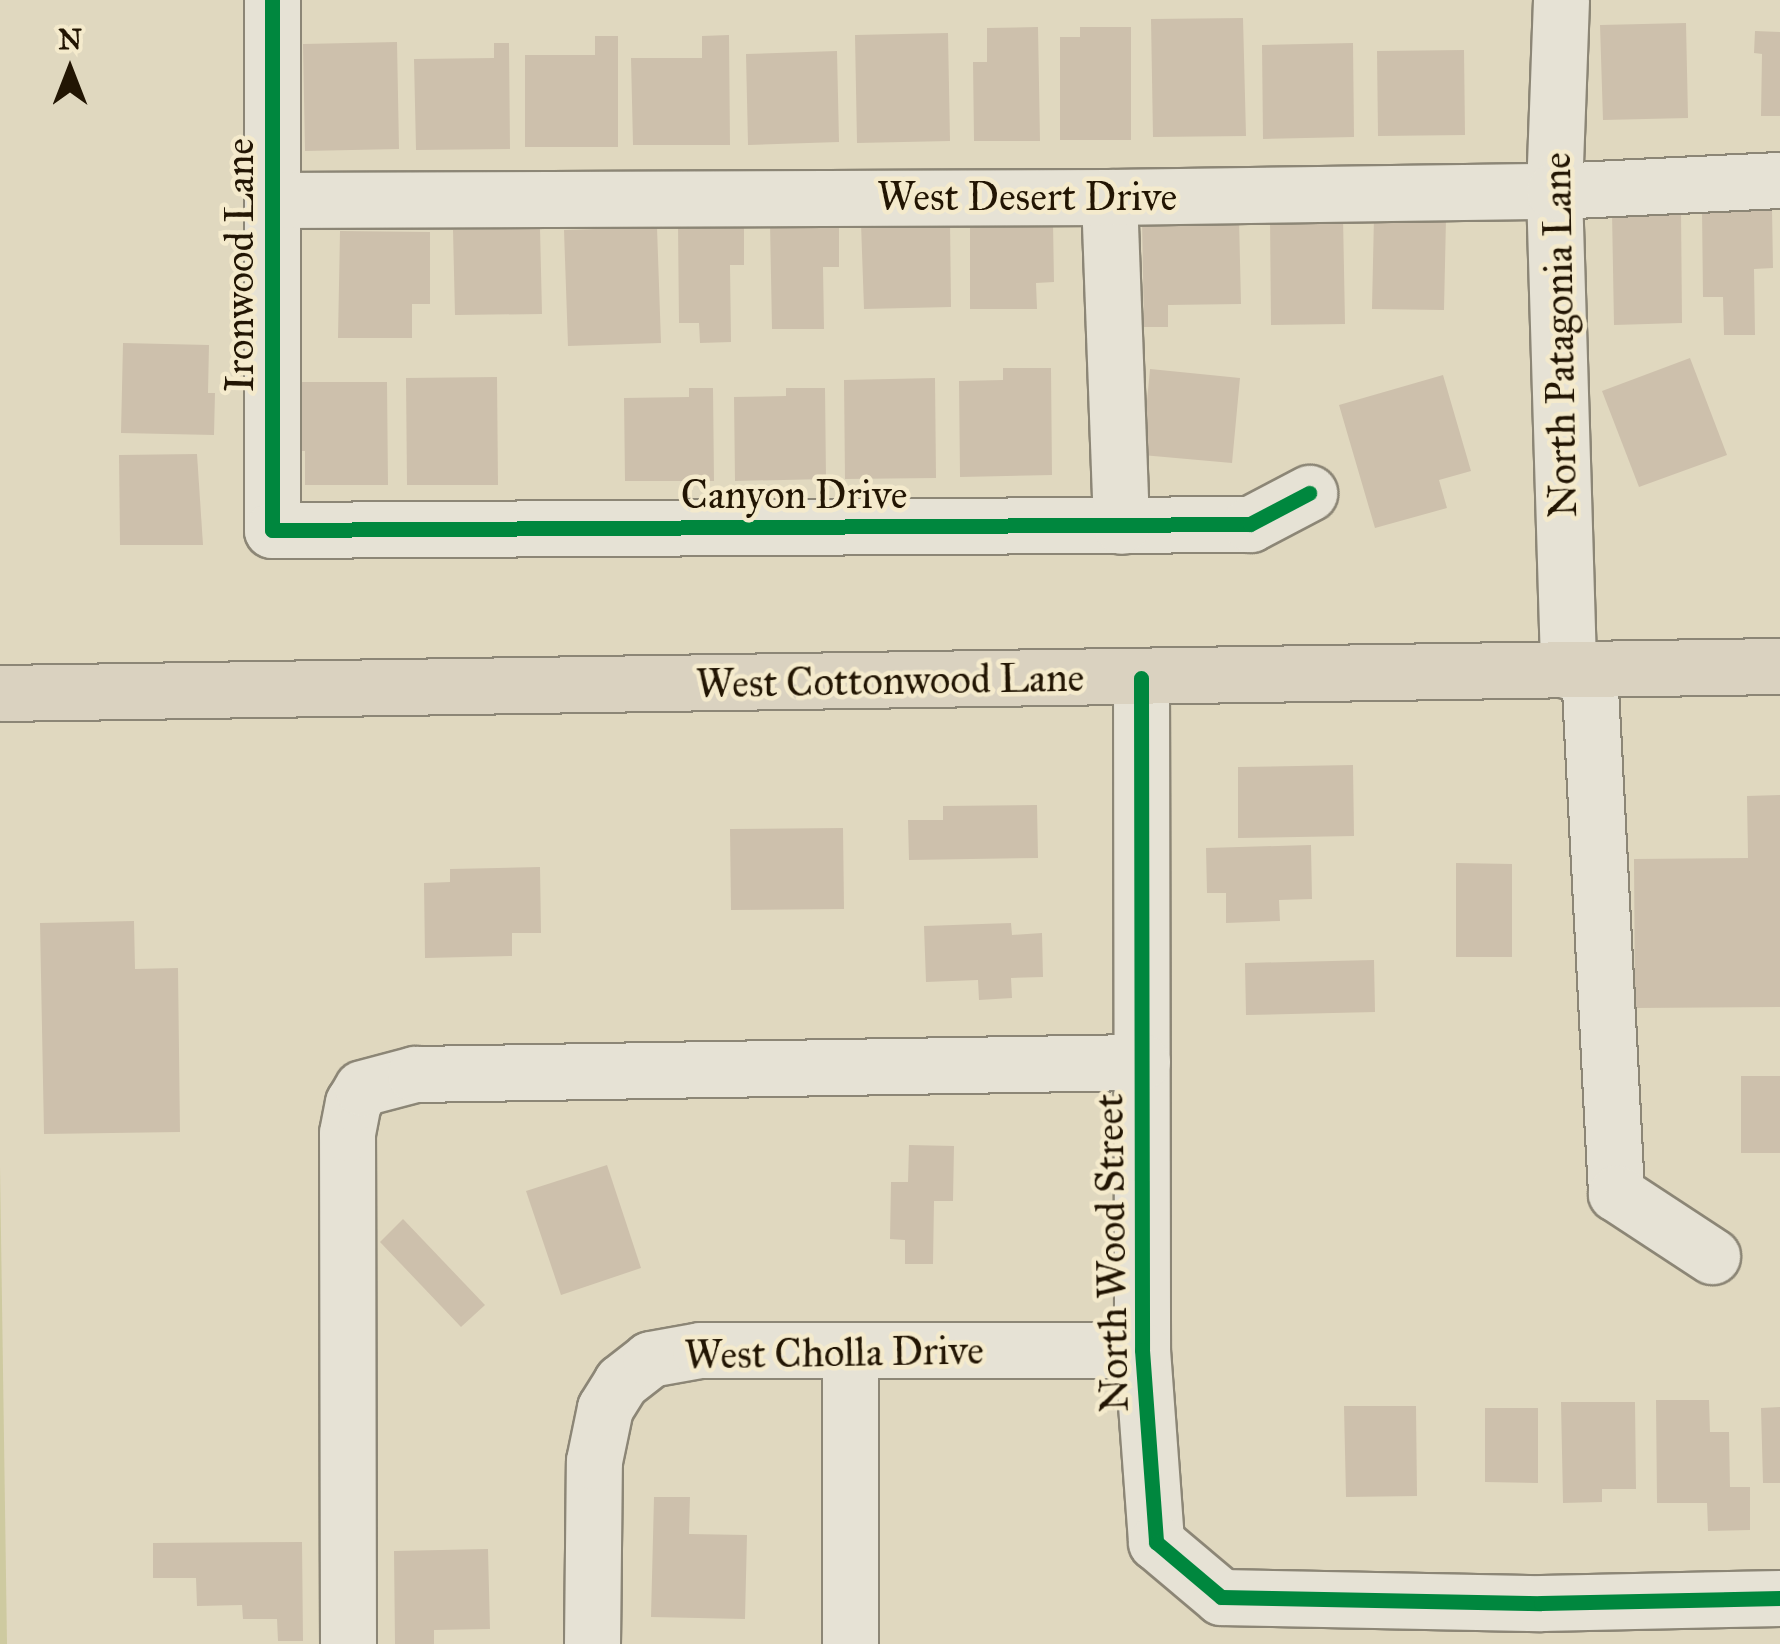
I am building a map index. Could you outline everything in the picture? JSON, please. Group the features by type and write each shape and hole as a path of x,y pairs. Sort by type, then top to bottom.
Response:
{"main road":[{"name":"West Cottonwood Lane","path":"0,692 1780,666"}],"street":[{"name":"Ironwood Lane","path":"272,0 272,530"},
{"name":"North Patagonia Lane","path":"1561,0 1554,192 1579,671 1616,1193 1712,1256"},
{"name":"West Desert Drive","path":"273,200 1109,198 1554,192 1780,180"},
{"path":"1109,198 1121,526"},
{"name":"Canyon Drive","path":"272,530 1250,524 1310,493"},
{"name":"North Wood Street","path":"1140,678 1142,1350 1156,1542 1221,1597 1541,1624 1780,1598"},
{"path":"348,1644 347,1133 353,1103 362,1088 415,1074 1142,1062"},
{"name":"West Cholla Drive","path":"592,1644 594,1460 605,1408 621,1382 650,1360 700,1350 1142,1350"},
{"path":"850,1350 850,1644"}],"shaded area":[{"path":"0,1165 7,1644 0,1644"}],"building":[{"path":"1243,18 1246,136 1153,137 1151,19"},
{"path":"1686,23 1688,118 1603,120 1600,25"},
{"path":"1038,27 1040,141 974,141 973,62 987,62 987,28"},
{"path":"1080,27 1131,27 1131,140 1060,140 1060,37 1080,37"},
{"path":"1755,31 1780,32 1780,116 1761,116 1762,54 1754,53"},
{"path":"948,33 950,141 857,143 855,35"},
{"path":"729,35 730,145 633,145 631,58 702,58 702,36"},
{"path":"595,36 618,36 618,147 525,147 525,55 595,55"},
{"path":"397,42 399,149 305,151 303,44"},
{"path":"494,43 509,43 510,149 416,150 414,59 494,58"},
{"path":"1353,43 1354,137 1263,139 1262,45"},
{"path":"1464,50 1465,135 1378,136 1377,51"},
{"path":"837,51 839,142 748,145 746,54"},
{"path":"1772,208 1773,268 1754,269 1755,335 1724,335 1723,297 1703,297 1702,210"},
{"path":"1681,210 1682,323 1614,325 1612,212"},
{"path":"1343,216 1345,324 1271,325 1270,217"},
{"path":"1374,216 1446,218 1444,310 1372,309"},
{"path":"1239,218 1241,304 1168,305 1168,327 1144,327 1142,220"},
{"path":"950,221 951,307 864,309 861,223"},
{"path":"839,222 839,267 823,267 824,329 772,329 770,223"},
{"path":"970,222 1053,222 1054,282 1036,283 1037,309 970,309"},
{"path":"744,224 744,265 730,265 731,342 700,343 699,323 679,323 678,225"},
{"path":"657,227 661,343 568,346 564,230"},
{"path":"540,228 542,314 455,315 453,230"},
{"path":"340,231 430,232 430,304 412,304 412,338 338,338"},
{"path":"123,343 209,345 208,393 215,393 214,435 121,433"},
{"path":"1690,358 1727,455 1639,487 1602,391"},
{"path":"1003,368 1051,368 1052,475 960,477 959,381 1003,380"},
{"path":"1150,369 1240,378 1232,463 1142,455"},
{"path":"1443,375 1471,471 1439,480 1447,508 1375,528 1339,405"},
{"path":"497,377 498,485 407,485 406,378"},
{"path":"935,378 936,478 845,479 844,380"},
{"path":"295,382 387,382 388,485 305,485 305,451 295,451"},
{"path":"689,388 713,388 714,481 625,481 624,398 689,397"},
{"path":"786,388 825,388 826,479 735,481 734,397 786,396"},
{"path":"197,454 203,545 120,545 119,455"},
{"path":"1353,765 1354,836 1238,838 1238,767"},
{"path":"1780,795 1780,1007 1635,1008 1634,859 1748,858 1747,796"},
{"path":"1037,805 1038,858 909,860 908,820 943,820 943,806"},
{"path":"843,828 844,909 731,910 730,829"},
{"path":"1311,845 1312,899 1279,900 1280,921 1226,923 1226,893 1207,893 1206,848"},
{"path":"1456,863 1512,864 1512,957 1456,957"},
{"path":"540,867 541,933 512,933 512,956 425,958 424,883 450,882 450,869"},
{"path":"134,921 135,969 178,968 180,1132 44,1134 40,923"},
{"path":"1011,923 1012,935 1042,933 1043,977 1011,978 1012,998 979,1000 978,980 926,982 924,926"},
{"path":"1374,960 1375,1012 1246,1015 1245,963"},
{"path":"1741,1076 1780,1076 1780,1153 1741,1153"},
{"path":"909,1145 954,1146 953,1201 934,1201 933,1264 905,1264 905,1240 890,1239 891,1182 908,1182"},
{"path":"607,1165 641,1268 561,1295 526,1191"},
{"path":"403,1219 485,1305 461,1327 380,1242"},
{"path":"1656,1400 1709,1400 1710,1432 1729,1432 1730,1487 1750,1487 1750,1530 1708,1531 1707,1503 1657,1503"},
{"path":"1561,1402 1635,1402 1636,1489 1602,1489 1602,1502 1563,1503"},
{"path":"1344,1406 1416,1406 1417,1496 1346,1497"},
{"path":"1780,1407 1780,1483 1763,1483 1761,1408"},
{"path":"1485,1408 1538,1408 1538,1483 1485,1482"},
{"path":"654,1497 690,1497 689,1534 747,1535 745,1619 651,1617"},
{"path":"302,1542 303,1641 278,1641 277,1619 243,1619 242,1605 197,1606 196,1578 153,1578 153,1543"},
{"path":"488,1549 490,1629 434,1630 434,1644 395,1644 394,1551"}],"cycle path":[{"path":"272,0 272,530 1250,524 1309,493"},
{"path":"1141,678 1142,1350 1156,1542 1221,1597 1541,1603 1780,1598"}]}
